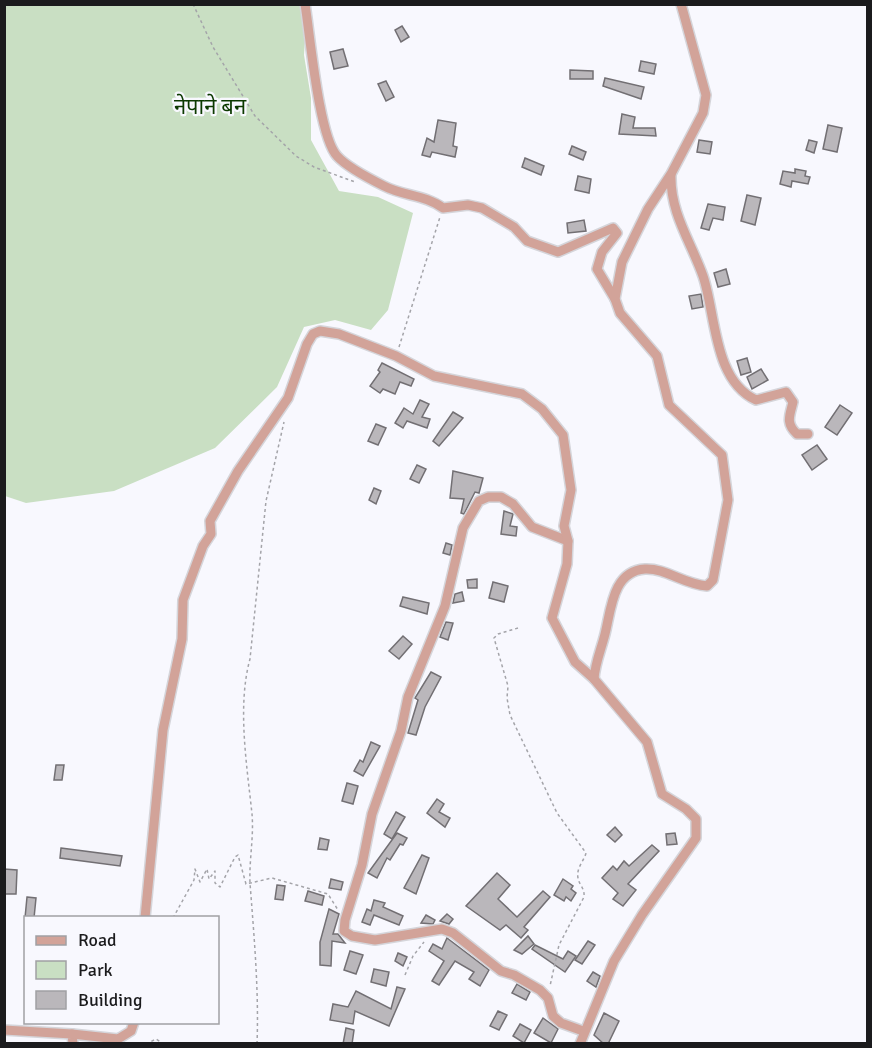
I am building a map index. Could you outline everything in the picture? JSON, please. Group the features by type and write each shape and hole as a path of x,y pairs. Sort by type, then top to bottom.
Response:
{"street":[{"path":"305,4 322,111 330,142 337,156 385,187 433,200 443,208 468,205 482,208 514,227 527,241 558,252 613,228 617,233 602,252 597,269 615,299 620,313 657,356 669,405 722,455 728,500 713,580 707,586 690,585 659,570 645,569 631,573 612,597 596,661 594,679"},
{"path":"615,299 622,262 648,209 671,174 702,113 706,95 681,4"},
{"path":"671,174 674,210 703,276 717,339 731,375 746,394 756,400 786,392 793,402 789,415 791,426 797,434 808,434"},
{"path":"145,916 163,730 182,639 183,600 203,546 211,534 210,521 238,471 288,398 307,344 314,334 320,331 339,334 396,356 434,376 522,394 542,409 562,435 571,490 564,526 568,541 567,564 552,618 575,662 594,679 647,742 662,794 694,816 698,832 692,845 642,915 614,961 583,1031 580,1044"},
{"path":"568,541 532,527 513,504 501,497 488,497 479,501 463,528 445,606 408,697 401,731 372,814 362,865 345,920 344,931 352,936 369,940 399,938 442,929 453,933 501,972 525,981 548,998 553,1016 561,1023 583,1031"},
{"path":"4,1030 72,1039 118,1039 132,1031 134,1024"}],"path":[{"path":"193,4 213,47 255,116 296,156 314,167 359,183"},
{"path":"396,356 443,208"},
{"path":"257,1044 254,915 250,884 252,816 245,742 245,678 250,659 266,501 288,398"},
{"path":"518,628 498,634 494,638 508,686 507,698 510,715 557,813 586,853 579,867 578,878 585,891 584,897 559,945 548,998"},
{"path":"174,916 194,880 195,869 201,882 207,869 209,879 215,872 215,883 220,887 238,855 246,884 272,878 324,892 334,900 336,908 345,920"},
{"path":"405,975 413,956 433,930"},
{"path":"146,1044 156,1040 164,1044"}],"green space":[{"name":"नेपाने बन","path":"5,5 307,5 304,55 311,98 311,140 339,191 378,197 413,213 388,310 371,330 335,320 304,327 277,387 215,448 114,491 26,503 5,496"}],"building":[{"path":"402,26 409,37 401,42 395,30"},
{"path":"343,49 348,66 334,69 330,52"},
{"path":"641,61 656,64 654,74 639,71"},
{"path":"570,70 593,71 593,79 570,79"},
{"path":"605,78 644,87 641,99 603,86"},
{"path":"386,81 394,97 386,101 378,84"},
{"path":"622,114 635,117 633,128 655,128 656,136 619,134"},
{"path":"438,120 456,123 453,146 457,147 455,157 432,152 430,157 422,155 427,138 434,142"},
{"path":"828,125 842,128 837,152 823,149"},
{"path":"699,140 712,142 710,154 697,152"},
{"path":"809,140 817,142 814,153 806,150"},
{"path":"572,146 586,152 583,160 569,154"},
{"path":"525,158 544,166 541,175 522,167"},
{"path":"795,169 806,171 805,176 810,177 808,184 792,181 791,187 780,184 783,171 795,173"},
{"path":"578,176 591,179 589,193 575,190"},
{"path":"747,195 761,198 755,225 741,221"},
{"path":"708,204 725,207 723,220 713,218 709,230 701,228"},
{"path":"584,220 586,231 568,233 567,223"},
{"path":"726,269 730,284 718,287 714,273"},
{"path":"701,294 703,307 692,309 689,296"},
{"path":"747,358 751,372 741,375 737,361"},
{"path":"382,363 414,379 411,386 400,382 395,394 383,389 380,393 370,386 380,372 378,370"},
{"path":"761,369 768,380 752,389 747,377"},
{"path":"420,400 429,404 422,417 430,419 427,428 407,421 403,428 395,423 404,408 413,414"},
{"path":"840,405 852,413 837,435 825,427"},
{"path":"453,412 463,418 439,446 433,441"},
{"path":"376,424 386,428 378,445 368,441"},
{"path":"817,445 827,459 812,470 802,455"},
{"path":"417,465 426,469 419,483 410,479"},
{"path":"453,471 483,478 479,493 475,492 464,514 461,513 464,499 450,498"},
{"path":"374,488 381,491 376,504 369,500"},
{"path":"504,511 513,514 510,526 517,527 516,536 501,534"},
{"path":"446,543 452,545 450,555 443,553"},
{"path":"477,579 477,588 468,588 467,580"},
{"path":"493,582 508,586 504,602 489,598"},
{"path":"462,592 464,601 453,603 455,594"},
{"path":"403,597 429,603 427,614 400,606"},
{"path":"446,622 453,623 448,640 440,637"},
{"path":"403,636 412,644 399,659 389,651"},
{"path":"431,672 441,677 425,707 416,735 408,733 418,700 415,698"},
{"path":"371,742 380,746 363,776 354,771 360,760 363,762"},
{"path":"56,765 64,765 62,780 54,780"},
{"path":"347,783 358,786 353,804 342,801"},
{"path":"437,799 444,804 439,812 450,818 445,827 427,813"},
{"path":"396,812 405,817 392,839 384,834"},
{"path":"615,827 622,835 615,842 607,835"},
{"path":"397,833 407,838 403,845 400,844 390,860 387,858 377,878 368,873"},
{"path":"675,833 677,844 667,845 666,834"},
{"path":"320,838 329,840 327,850 318,849"},
{"path":"652,845 659,851 628,884 636,890 623,906 613,899 618,893 602,878 613,866 617,870 624,861 629,866"},
{"path":"61,848 122,856 120,866 60,858"},
{"path":"422,855 429,858 416,894 404,888"},
{"path":"4,869 17,870 16,894 4,894"},
{"path":"497,873 510,885 498,899 517,917 543,891 550,897 524,927 528,930 521,938 506,925 500,930 466,906"},
{"path":"331,879 343,882 341,890 329,888"},
{"path":"563,879 573,886 571,889 576,893 571,901 566,897 564,901 554,895"},
{"path":"277,885 285,886 283,900 275,899"},
{"path":"308,891 324,896 322,905 305,901"},
{"path":"27,897 36,898 34,916 25,916"},
{"path":"374,900 385,903 383,907 403,916 399,925 374,915 370,925 362,922 367,909 371,911"},
{"path":"329,909 339,914 333,934 338,934 345,943 332,941 331,966 320,965 320,942"},
{"path":"447,914 453,919 449,924 440,921"},
{"path":"426,915 435,920 433,924 421,923"},
{"path":"528,936 534,944 522,954 514,950"},
{"path":"447,938 489,970 480,986 469,979 474,972 455,961 439,985 432,981 444,961 429,951 433,944 442,949"},
{"path":"588,941 595,945 582,964 575,960"},
{"path":"535,945 563,959 568,951 576,956 565,972 532,949"},
{"path":"350,951 363,955 356,974 344,970"},
{"path":"398,953 407,957 403,966 395,961"},
{"path":"374,969 389,972 386,986 371,982"},
{"path":"593,972 600,976 596,987 587,981"},
{"path":"517,984 530,992 526,1000 512,993"},
{"path":"397,987 405,989 389,1026 355,1011 353,1024 330,1020 333,1004 348,1007 356,991 391,1009"},
{"path":"498,1011 507,1015 499,1030 490,1026"},
{"path":"604,1013 619,1021 608,1044 604,1044 594,1035"},
{"path":"543,1018 558,1029 551,1043 534,1033"},
{"path":"520,1024 531,1030 524,1043 513,1036"},
{"path":"346,1028 354,1030 352,1044 343,1044"}]}
